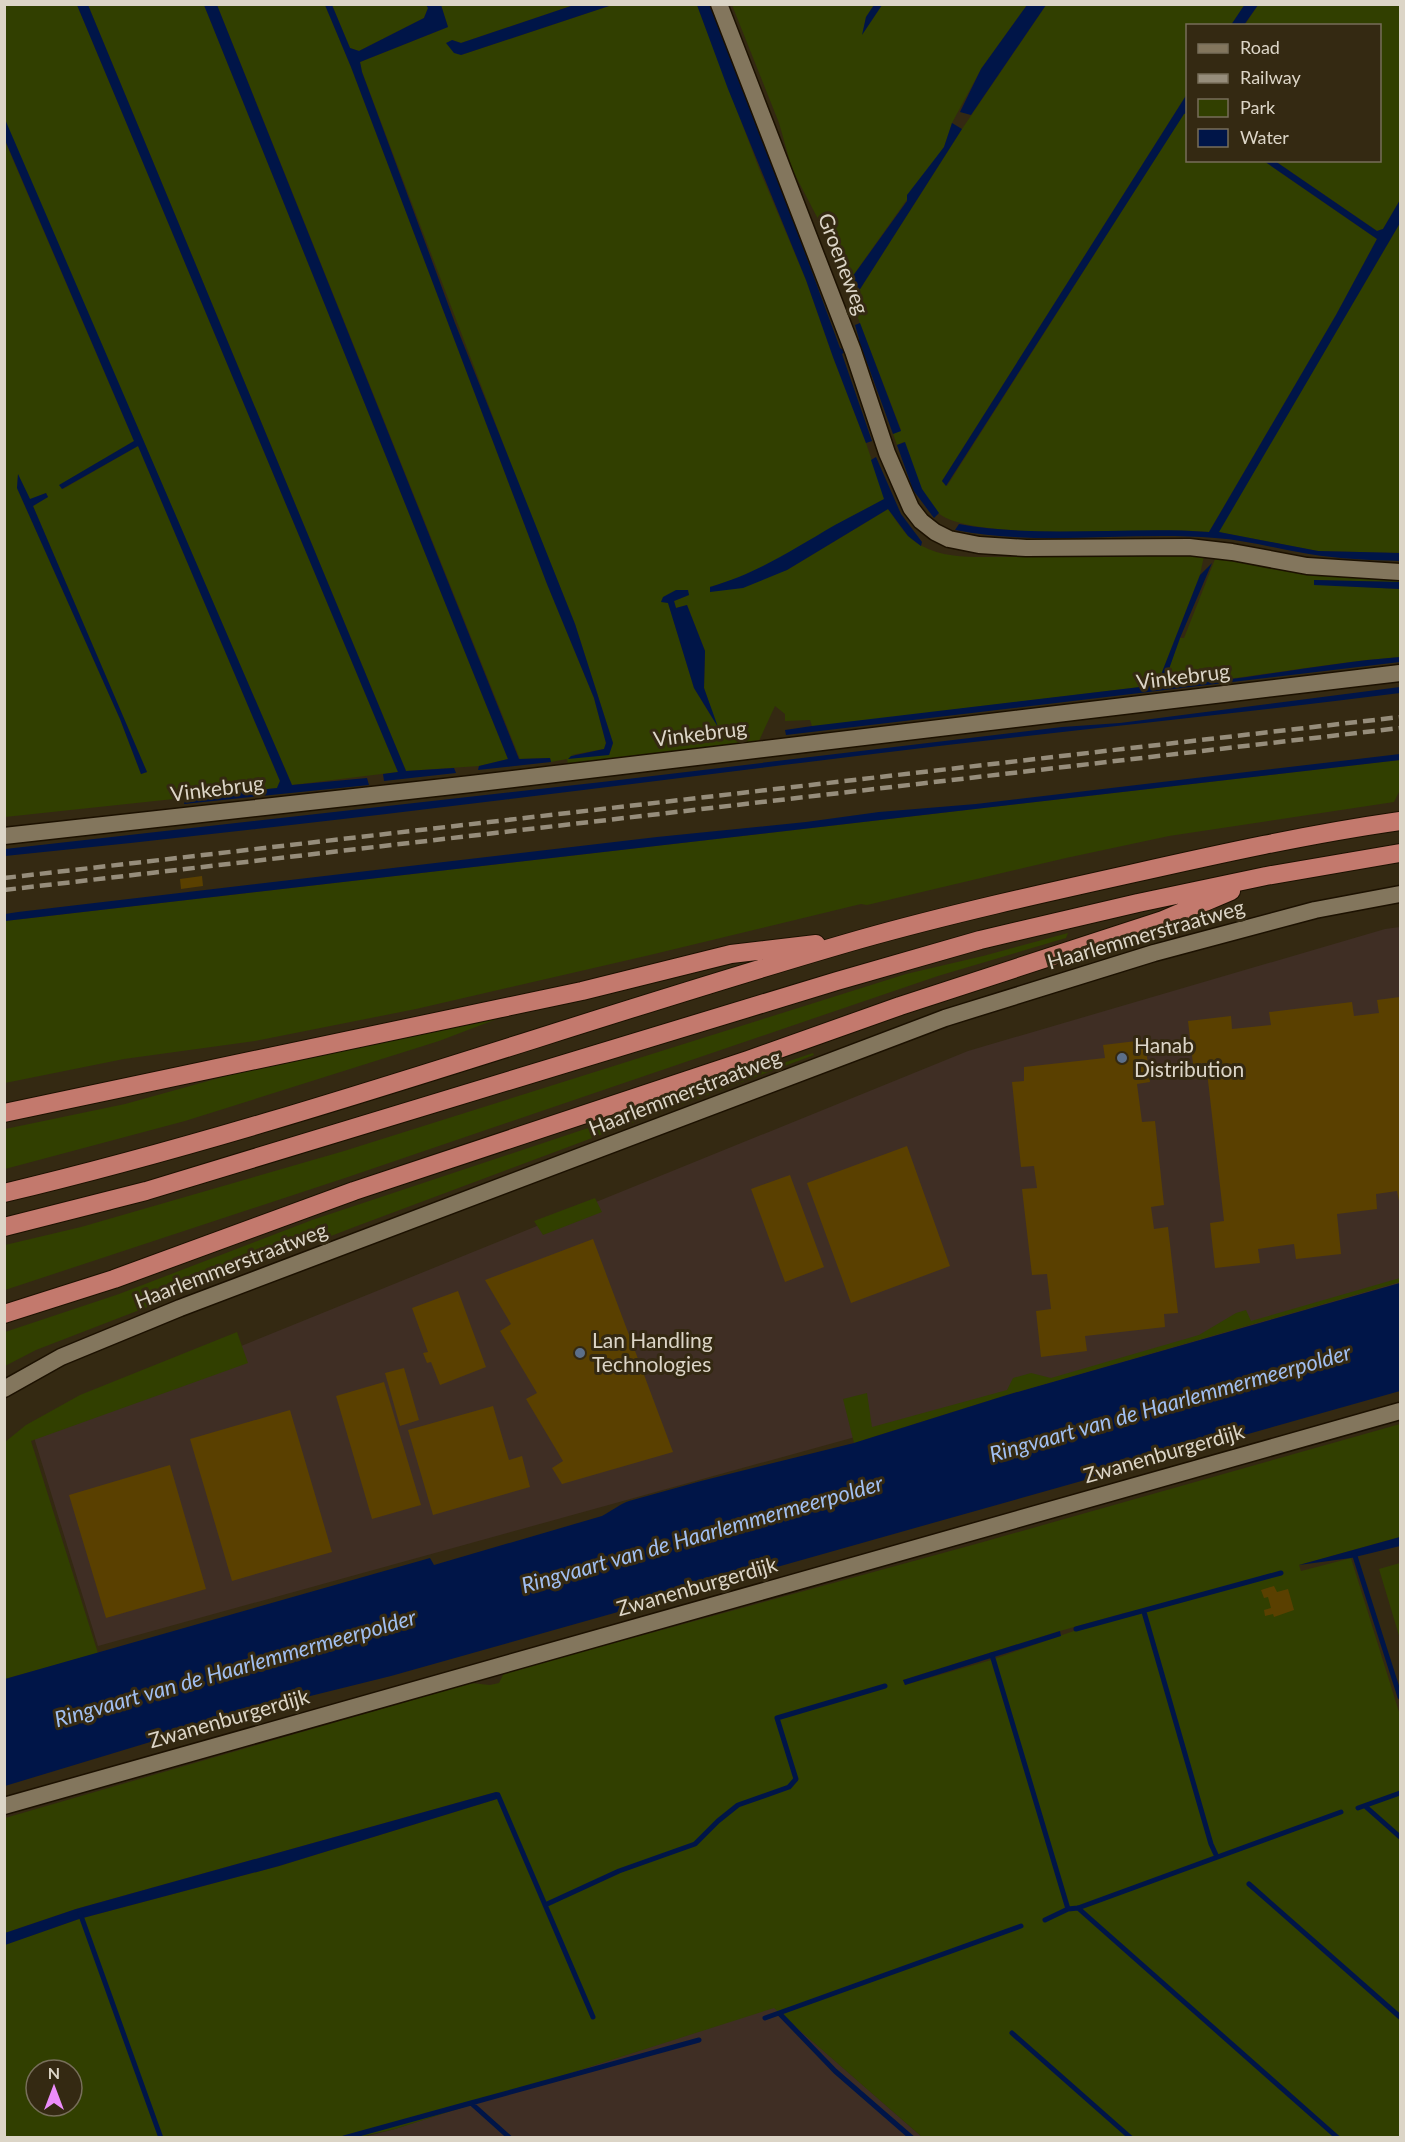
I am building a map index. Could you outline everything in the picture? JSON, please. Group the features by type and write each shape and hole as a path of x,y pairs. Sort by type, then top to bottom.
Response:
{"highway":[{"path":"4,1194 135,1160 274,1119 863,939 1018,899 1211,856 1401,821"},
{"path":"4,1227 146,1191 826,984 969,943 1138,903 1266,876 1401,853"},
{"path":"4,1314 114,1279 354,1191 748,1060 900,1006 1153,924 1266,876"},
{"path":"4,1113 582,991 731,954 863,939"}],"street":[{"name":"Groeneweg","path":"719,4 853,351 888,453 911,508 921,521 935,532 959,541 990,546 1026,548 1189,547 1232,552 1307,566 1401,572"},
{"name":"Vinkebrug","path":"4,836 494,781 1401,673"},
{"name":"Haarlemmerstraatweg","path":"4,1389 61,1357 180,1308 945,1018 1166,950 1315,910 1401,894"},
{"name":"Zwanenburgerdijk","path":"4,1806 1401,1411"}],"shaded area":[{"path":"1400,927 1400,1283 1007,1395 98,1646 32,1431 968,1051 1385,929"},
{"path":"774,2007 922,2137 360,2138 395,2129"}],"green space":[{"path":"426,4 428,8 424,18 359,51 350,48 332,5"},
{"path":"4,5 77,5 398,772 292,785 142,438 5,130"},
{"path":"88,5 204,5 508,759 479,766 406,771"},
{"path":"217,5 325,5 351,67 547,584 594,698 606,743 604,749 571,755 609,755 613,743 575,624 517,480 360,62 448,27 441,5 574,5 461,43 452,40 461,55 612,5 697,5 760,171 806,280 885,499 836,525 770,565 710,587 787,570 888,509 903,530 917,543 931,550 951,555 972,557 1129,554 1204,556 1200,575 1157,685 823,726 812,726 810,720 785,721 785,714 775,706 758,743 568,765 567,759 551,762 550,758 520,759","holes":["689,595 674,601 676,608 687,605 705,651 704,688 716,724 694,688 668,602"]},
{"path":"732,5 874,5 866,17 863,33 882,5 1027,5 981,69 952,123 944,147 845,287 830,242 792,169 779,123"},
{"path":"1046,5 1245,5 1232,24 1186,24 1186,96 942,481 947,486 1186,113 1186,162 1265,162 1377,239 1336,315 1209,532 1066,532 986,528 956,522 937,512 931,505 904,442 897,445 893,434 901,430 854,308 858,306 855,297 962,129"},
{"path":"1258,5 1400,5 1400,200 1383,229 1377,231 1276,162 1381,162 1381,24 1245,24"},
{"path":"4,139 134,441 60,485 63,489 138,446 280,781 277,788 5,817","holes":["18,475 30,500 46,493 48,497 33,506 147,772 141,774 120,719 17,488"]},
{"path":"1400,223 1400,553 1318,551 1218,532"},
{"path":"1217,554 1400,575 1400,582 1315,580 1314,584 1400,589 1400,657 1162,686 1180,638 1184,638"},
{"path":"1400,760 1400,790 1394,802 1169,836 867,905 861,904 416,1009 255,1041 124,1059 5,1083 5,921"},
{"path":"1068,933 1066,938 938,976 348,1177 5,1290 5,1245 81,1227 344,1151 906,974"},
{"path":"523,1009 439,1041 185,1121 5,1169 5,1129 125,1104 317,1051"},
{"path":"813,1053 814,1055 357,1226 36,1350 5,1366 5,1332 119,1294 312,1220"},
{"path":"595,1198 602,1212 543,1235 534,1221"},
{"path":"1400,1278 1400,1282 1007,1395 854,1443 843,1399 867,1393 872,1427 1007,1390 1013,1378 1031,1373 1051,1378 1199,1335 1236,1313 1246,1310 1251,1321"},
{"path":"237,1332 248,1363 31,1441 98,1653 5,1679 5,1442 26,1425 80,1395"},
{"path":"1400,1424 1400,1537 1299,1565 1301,1571 1351,1558 1400,1715 1400,2137 922,2137 774,2008 395,2129 360,2137 5,2137 4,1945 79,1919 279,1866 497,1799 499,1793 76,1909 5,1933 5,1818 471,1683 490,1685 499,1683 504,1673 983,1542","holes":["1128,1612 991,1660 905,1685 903,1680"]},
{"path":"1400,1563 1400,1639 1379,1569"}],"water":[{"path":"1245,4 1258,5 1245,24 1232,24"},
{"path":"77,5 88,5 406,771 454,768 456,773 384,781 383,774 398,772"},
{"path":"204,5 217,5 519,759 550,758 551,762 478,770 479,766 508,759"},
{"path":"325,5 332,5 350,48 359,51 424,18 428,8 426,5 441,5 448,27 360,62 362,72 455,323 575,624 613,743 609,755 568,759 571,756 604,749 606,743 594,698 547,584 351,67"},
{"path":"574,5 612,5 461,55 454,53 446,43 452,40 461,43"},
{"path":"697,5 714,5 840,348 846,351 842,354 872,441 866,443 806,280 728,89"},
{"path":"874,5 882,5 862,35 866,17"},
{"path":"1027,5 1046,5 971,115 960,112 981,69"},
{"path":"1186,96 1186,113 946,486 942,481"},
{"path":"4,117 292,785 367,778 369,785 184,804 186,798 277,788 280,781 138,446 62,489 59,485 134,441 5,140"},
{"path":"952,123 962,129 855,297 858,306 854,308 845,287 907,201 907,195 944,147"},
{"path":"1265,162 1276,162 1377,231 1383,229 1400,200 1400,223 1219,532 1318,551 1400,553 1400,561 1320,556 1215,538 1150,536 1052,538 987,535 955,530 959,524 1052,532 1146,530 1209,532 1336,315 1377,239"},
{"path":"860,323 901,431 893,434 862,349 856,343 859,339 855,325"},
{"path":"905,442 922,489 939,513 934,518 913,490 897,445"},
{"path":"876,457 901,514 922,542 921,546 908,536 888,509 787,570 743,588 710,592 710,587 759,568 884,499 871,460"},
{"path":"18,474 30,499 46,493 48,497 33,506 147,772 141,774 120,719 17,488"},
{"path":"1212,563 1180,638 1163,686 1370,660 1400,657 1400,662 786,735 785,730 812,726 1157,685 1200,575"},
{"path":"1314,580 1400,582 1400,589 1314,585"},
{"path":"676,590 688,590 689,595 674,601 676,608 687,605 705,651 704,688 718,727 694,688 668,603 661,602 663,597"},
{"path":"1400,687 1400,693 1335,701 881,753 334,820 5,856 5,849 602,782 1062,727 1120,723"},
{"path":"1400,754 1400,760 5,921 5,914 18,912 657,837 879,812 976,804"},
{"name":"Ringvaart van de Haarlemmermeerpolder","path":"1400,1283 1400,1391 391,1676 266,1707 5,1786 5,1679 430,1558 434,1565 602,1516 629,1501 854,1443 1007,1395"},
{"path":"1400,1537 1400,1546 1351,1558 1299,1565"},
{"path":"1060,1631 1061,1636 905,1685 903,1680"},
{"path":"496,1792 500,1793 497,1799 279,1866 79,1919 5,1945 5,1933 76,1909"}],"building":[{"path":"202,876 203,886 181,889 180,879"},
{"path":"1400,997 1400,1206 1397,1191 1376,1194 1377,1209 1337,1214 1341,1254 1296,1259 1294,1244 1258,1249 1260,1263 1215,1268 1210,1223 1224,1221 1206,1063 1193,1064 1188,1021 1231,1016 1232,1029 1271,1025 1269,1012 1352,1002 1354,1016 1379,1013 1377,1000"},
{"path":"1145,1040 1150,1082 1137,1084 1142,1122 1155,1121 1164,1205 1151,1207 1154,1229 1168,1227 1178,1313 1164,1314 1165,1327 1085,1336 1087,1351 1041,1357 1036,1311 1051,1309 1047,1274 1032,1275 1022,1189 1037,1188 1034,1166 1021,1167 1012,1082 1024,1081 1024,1067 1105,1058 1103,1045"},
{"path":"907,1146 950,1266 851,1303 807,1183"},
{"path":"790,1175 824,1267 785,1282 751,1189"},
{"path":"593,1239 673,1452 562,1484 552,1468 563,1461 526,1399 537,1393 500,1331 511,1324 485,1280"},
{"path":"458,1291 486,1367 440,1385 431,1362 427,1363 423,1353 428,1352 412,1308"},
{"path":"404,1368 419,1420 400,1426 385,1373"},
{"path":"384,1382 421,1505 372,1519 336,1396"},
{"path":"493,1406 509,1460 522,1456 530,1487 433,1515 408,1430"},
{"path":"290,1410 332,1552 232,1581 190,1439"},
{"path":"170,1465 206,1589 106,1618 69,1495"},
{"path":"1274,1586 1277,1592 1288,1589 1294,1610 1274,1617 1273,1614 1265,1616 1264,1610 1271,1608 1268,1597 1264,1598 1261,1590"}],"waterway":[{"path":"1354,1553 1400,1697"},
{"path":"1076,1629 1281,1573"},
{"path":"1144,1612 1211,1844 1217,1857"},
{"path":"992,1655 1068,1909"},
{"path":"545,1905 619,1871 695,1844 738,1805 789,1787 796,1779 777,1718 885,1686"},
{"path":"1358,1808 1400,1793"},
{"path":"498,1795 593,2017"},
{"path":"1365,1806 1400,1837"},
{"path":"1045,1920 1068,1909 1078,1908 1341,1812"},
{"path":"1249,1884 1400,2017"},
{"path":"1078,1908 1338,2138"},
{"path":"80,1913 161,2138"},
{"path":"779,2013 1021,1926"},
{"path":"765,2018 779,2013 835,2071 912,2138"},
{"path":"1012,2033 1131,2138"},
{"path":"471,2103 699,2040"},
{"path":"344,2138 471,2103 510,2138"}],"railway":[{"path":"4,878 1400,717"},
{"path":"4,890 1400,728"}],"place":[{"name":"Hanab Distribution","path":"1122,1058"},
{"name":"Lan Handling Technologies","path":"580,1353"}]}
